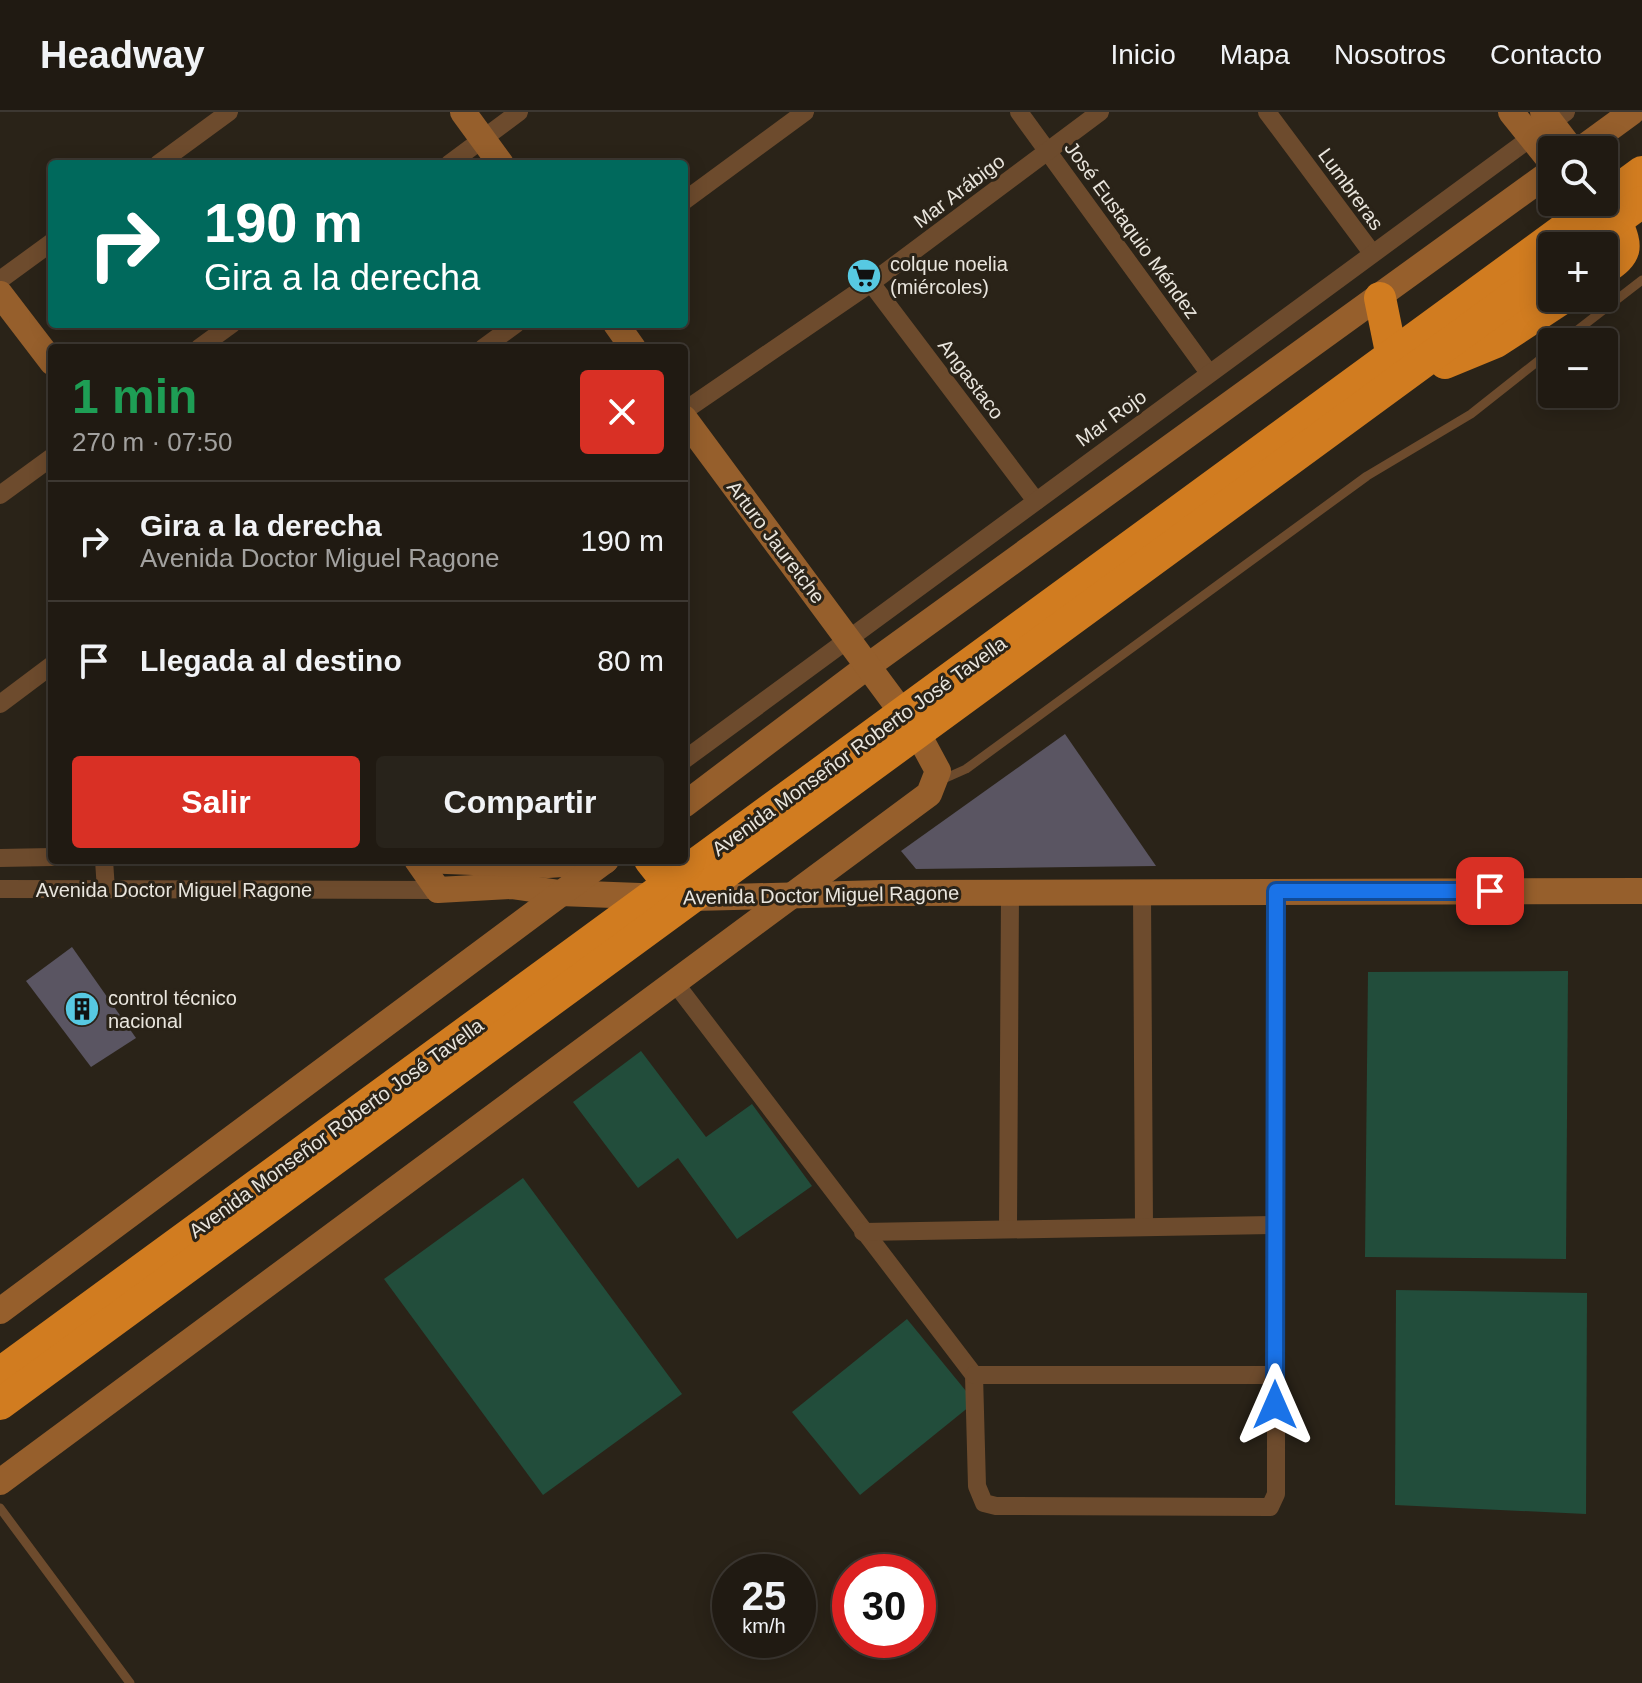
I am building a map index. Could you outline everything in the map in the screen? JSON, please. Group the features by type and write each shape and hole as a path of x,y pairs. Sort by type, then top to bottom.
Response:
{"highway":[{"name":"Avenida Monseñor Roberto José Tavella","path":"1618,199 1642,172"},
{"name":"Avenida Monseñor Roberto José Tavella","path":"0,1373 666,885 910,724 1395,370 1598,216"},
{"name":"Avenida Monseñor Roberto José Tavella","path":"1592,232 1604,216"},
{"path":"1616,216 1625,246 1618,258"},
{"name":"Avenida Monseñor Roberto José Tavella","path":"1395,370 1538,277"},
{"path":"1380,298 1395,370 1496,342 1542,312"},
{"name":"Avenida Monseñor Roberto José Tavella","path":"0,1404 666,885"}],"main road":[{"path":"463,112 498,160"},
{"path":"1511,112 1548,121"},
{"path":"1599,136 1632,112"},
{"path":"688,802 868,666 1538,181"},
{"path":"0,294 48,357"},
{"name":"Arturo Jauretche","path":"688,423 933,757 938,771 936,782"},
{"path":"0,1482 856,850 929,794 936,782"},
{"path":"856,850 862,882 882,893"},
{"path":"422,864 438,890"},
{"path":"0,1311 602,864"},
{"name":"Avenida Doctor Miguel Ragone","path":"438,890 511,886 560,893 666,885 793,896 882,893 1642,891"}],"street":[{"path":"163,160 229,112"},
{"path":"454,160 519,112"},
{"path":"688,198 805,112"},
{"name":"José Eustaquio Méndez","path":"1019,112 1209,373"},
{"name":"Mar Arábigo","path":"688,408 871,283 1100,112"},
{"name":"Lumbreras","path":"1267,112 1372,253"},
{"name":"Mar Rojo","path":"688,757 1548,121"},
{"path":"0,280 48,245"},
{"name":"Angastaco","path":"871,283 1036,501"},
{"path":"204,344 226,328"},
{"path":"488,344 510,328"},
{"path":"0,495 48,460"},
{"path":"0,704 48,668"},
{"name":"Avenida Doctor Miguel Ragone","path":"0,858 48,857"},
{"path":"104,864 106,890"},
{"name":"Avenida Doctor Miguel Ragone","path":"0,889 438,890"},
{"path":"675,983 974,1375 977,1486 984,1503 996,1506 1270,1507 1276,1494 1276,891"},
{"path":"1008,1228 1010,893"},
{"path":"1142,894 1144,1227"},
{"path":"863,1232 1276,1225"},
{"path":"974,1375 1275,1375"}],"lane":[{"path":"1580,328 1642,280"},
{"path":"936,782 966,769 1367,476 1471,414 1538,361"},
{"path":"0,1508 130,1683"}],"green space":[{"path":"1568,971 1566,1259 1365,1257 1368,972"},
{"path":"641,1051 706,1137 752,1104 812,1186 737,1239 678,1158 638,1188 573,1102"},
{"path":"523,1178 682,1394 543,1495 384,1279"},
{"path":"1396,1290 1587,1293 1586,1514 1395,1505"},
{"path":"907,1319 975,1402 860,1495 792,1412"}],"building":[{"path":"1065,734 1156,866 916,869 901,851"},
{"name":"control técnico nacional","path":"72,947 136,1038 91,1067 26,981"}],"place":[{"name":"colque noelia (miércoles)","path":"864,276"},
{"name":"control técnico nacional","path":"82,1009"}],"route":[{"path":"1275,1405 1276,891 1490,891"}]}
